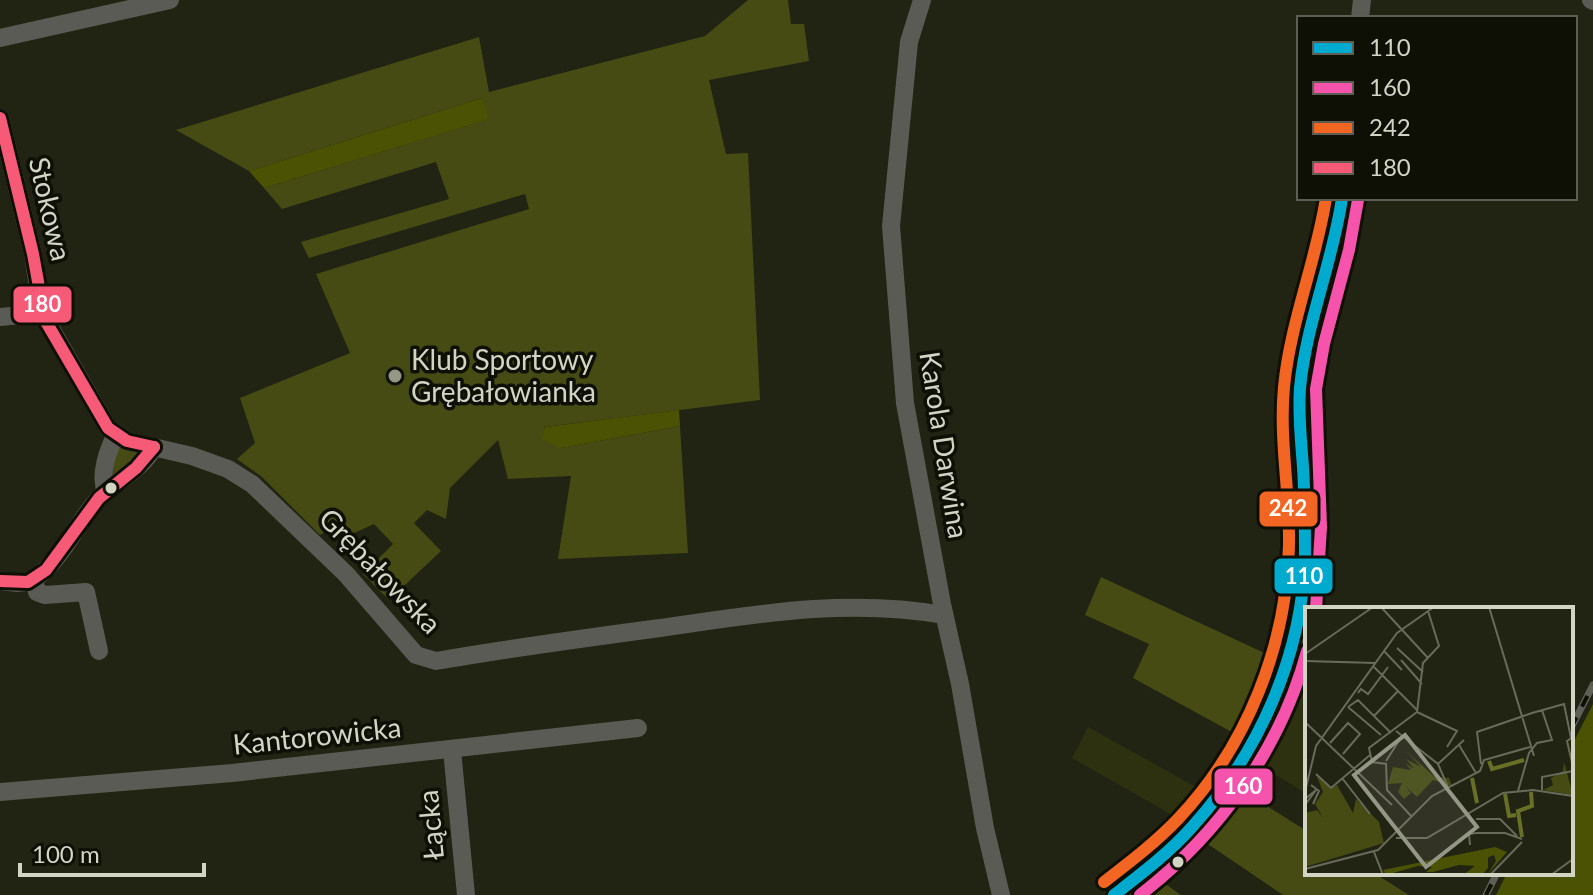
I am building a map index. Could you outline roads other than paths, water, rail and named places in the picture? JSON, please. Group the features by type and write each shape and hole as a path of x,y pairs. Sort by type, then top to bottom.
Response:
{"street":[{"path":"0,38 170,0"},
{"name":"Karola Darwina","path":"922,0 909,42 891,226 905,403 985,828 1001,895"},
{"name":"Stokowa","path":"0,118 33,254 42,313 104,421 116,435"},
{"path":"1114,895 1167,853 1208,807 1239,762 1285,669 1303,588 1304,494 1300,422 1303,364 1335,240 1342,200"},
{"path":"0,317 42,313"},
{"path":"106,491 103,481 116,435"},
{"name":"Grębałowska","path":"116,435 192,456 228,469 252,484 346,574 416,655 436,661 777,611 900,607 944,615"},
{"path":"0,581 15,584 34,580 49,566 87,512 106,491 142,462 154,447"},
{"path":"34,580 37,592 45,595 86,592 99,651"},
{"name":"Kantorowicka","path":"0,792 452,750 638,728"},
{"name":"Łącka","path":"452,750 466,895"}],"railway":[{"path":"1573,724 1593,685"},
{"path":"1486,895 1496,875"}],"place":[{"name":"Klub Sportowy Grębałowianka","path":"395,376"}]}
